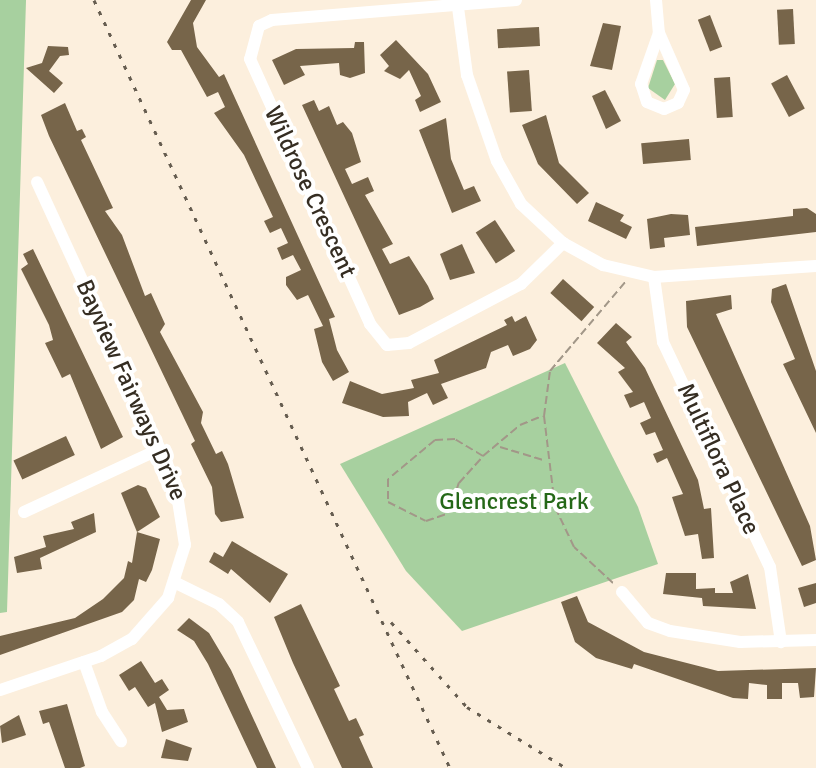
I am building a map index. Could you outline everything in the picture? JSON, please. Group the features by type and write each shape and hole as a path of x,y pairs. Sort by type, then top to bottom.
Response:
{"street":[{"path":"516,0 458,2 467,75 497,161 521,204 563,243 630,273 654,277 816,266"},
{"path":"656,0 659,33 684,90 678,103 664,109 647,102 641,84 659,33"},
{"name":"Wildrose Crescent","path":"458,2 272,20 259,26 250,59 370,324 387,345 409,343 521,284 563,243"},
{"name":"Bayview Fairways Drive","path":"0,690 84,662 146,627 176,583 184,515 160,449 37,182"},
{"name":"Multiflora Place","path":"654,277 663,342 770,567 781,642"},
{"path":"24,512 160,449"},
{"path":"176,583 212,599 238,622 308,768"},
{"path":"622,592 648,623 670,631 719,641 816,640"},
{"path":"84,662 102,712 121,741"}],"path":[{"path":"622,592 574,547 549,493 544,416 550,371 616,300 630,273"},
{"path":"483,456 455,439 435,440 388,479 388,502 426,521 449,513 459,483 483,456 520,425 544,416"},
{"path":"498,446 545,461"}],"green space":[{"path":"0,0 26,0 7,612 0,613"},
{"path":"657,60 663,60 675,84 665,100 648,88"},
{"name":"Glencrest Park","path":"565,363 638,507 658,564 462,631 406,571 340,464"}],"building":[{"path":"191,0 206,0 193,23 197,47 219,77 224,74 335,317 329,319 337,350 349,372 333,381 322,362 314,329 323,326 308,295 297,300 286,285 286,277 301,270 293,255 282,260 277,248 288,243 281,228 270,233 264,221 273,217 244,155 214,113 225,107 218,92 207,97 181,50 172,50 167,42"},
{"path":"793,9 795,44 779,45 777,10"},
{"path":"710,15 722,47 710,51 698,20"},
{"path":"603,23 621,26 612,70 590,66"},
{"path":"539,27 540,46 498,48 497,29"},
{"path":"396,40 428,74 441,102 420,112 415,100 421,96 409,70 400,79 384,71 389,66 380,55"},
{"path":"355,42 364,42 365,73 350,78 340,75 339,63 300,66 305,75 284,85 272,60 296,49 354,48"},
{"path":"48,46 68,47 69,55 60,56 49,71 63,83 54,93 26,68 42,63"},
{"path":"529,70 532,111 510,112 507,72"},
{"path":"787,75 805,109 789,117 771,83"},
{"path":"730,77 733,117 717,118 714,78"},
{"path":"605,90 621,121 606,129 592,96"},
{"path":"314,100 319,111 329,106 337,125 343,122 352,133 361,162 345,169 352,184 368,177 374,191 365,195 393,244 382,249 390,264 409,256 428,286 434,299 420,307 399,315 302,105"},
{"path":"65,103 77,131 82,129 86,137 81,140 113,208 105,211 122,235 145,296 151,293 165,324 160,332 203,412 201,423 216,454 222,451 228,464 244,518 221,522 215,514 212,487 191,444 195,441 49,136 41,115"},
{"path":"546,115 559,163 589,193 577,204 538,164 522,125"},
{"path":"446,118 451,159 464,190 474,186 481,201 452,213 419,130"},
{"path":"689,139 691,160 643,164 641,143"},
{"path":"596,202 624,215 620,221 632,227 626,239 588,221"},
{"path":"807,208 816,214 816,232 697,246 695,227 793,216 793,209"},
{"path":"671,214 688,215 690,235 664,238 665,247 650,249 647,219"},
{"path":"495,220 515,251 496,264 476,233"},
{"path":"462,244 475,273 450,280 440,254"},
{"path":"33,249 123,437 101,449 70,374 62,378 45,343 53,340 49,325 21,269 28,264 23,254"},
{"path":"563,279 594,307 581,321 550,293"},
{"path":"786,284 816,371 816,433 783,364 795,359 771,302 772,289"},
{"path":"731,295 732,309 716,314 810,526 816,560 802,566 687,327 686,301"},
{"path":"512,316 515,322 526,316 537,340 530,349 513,356 508,345 491,352 486,368 441,384 448,398 433,405 427,393 408,402 409,416 383,417 342,403 350,381 382,394 414,388 411,380 439,373 434,360 507,325 504,320"},
{"path":"616,323 632,337 626,342 645,368 698,480 704,509 711,508 714,558 702,559 698,534 685,536 672,497 683,494 667,458 657,463 653,454 663,450 655,432 646,435 640,423 651,418 644,402 630,408 624,395 633,392 618,372 625,368 597,343"},
{"path":"66,436 75,455 22,480 13,461"},
{"path":"138,485 146,488 160,517 137,532 121,493"},
{"path":"94,513 96,532 40,558 42,569 17,573 14,557 46,547 43,536 74,529 71,522"},
{"path":"137,532 160,539 146,582 139,579 134,600 122,612 0,655 0,636 75,618 103,599 124,578 128,561 132,563"},
{"path":"232,541 288,574 270,603 231,569 228,574 209,562 214,552 223,557"},
{"path":"666,573 696,573 696,589 715,588 715,593 733,593 730,582 748,574 756,609 703,606 702,598 663,594"},
{"path":"816,583 816,603 804,607 798,588"},
{"path":"577,596 588,622 644,652 718,671 816,668 814,697 800,698 798,683 782,683 782,699 767,699 767,685 749,683 748,699 733,698 634,664 632,669 596,658 575,642 561,602"},
{"path":"301,604 340,686 334,689 349,721 356,718 364,735 359,737 373,768 342,768 293,663 274,617"},
{"path":"189,618 209,633 231,670 276,768 257,768 208,664 194,641 177,630"},
{"path":"141,661 155,683 162,679 169,690 159,697 167,710 184,709 188,722 162,732 155,703 148,707 135,687 129,691 119,675"},
{"path":"67,704 85,766 80,768 65,768 49,722 43,724 39,711"},
{"path":"19,715 26,735 2,743 0,726"},
{"path":"166,739 192,748 188,761 161,758"}],"railway":[{"path":"94,0 450,768"},
{"path":"391,622 467,707 566,768"}]}
